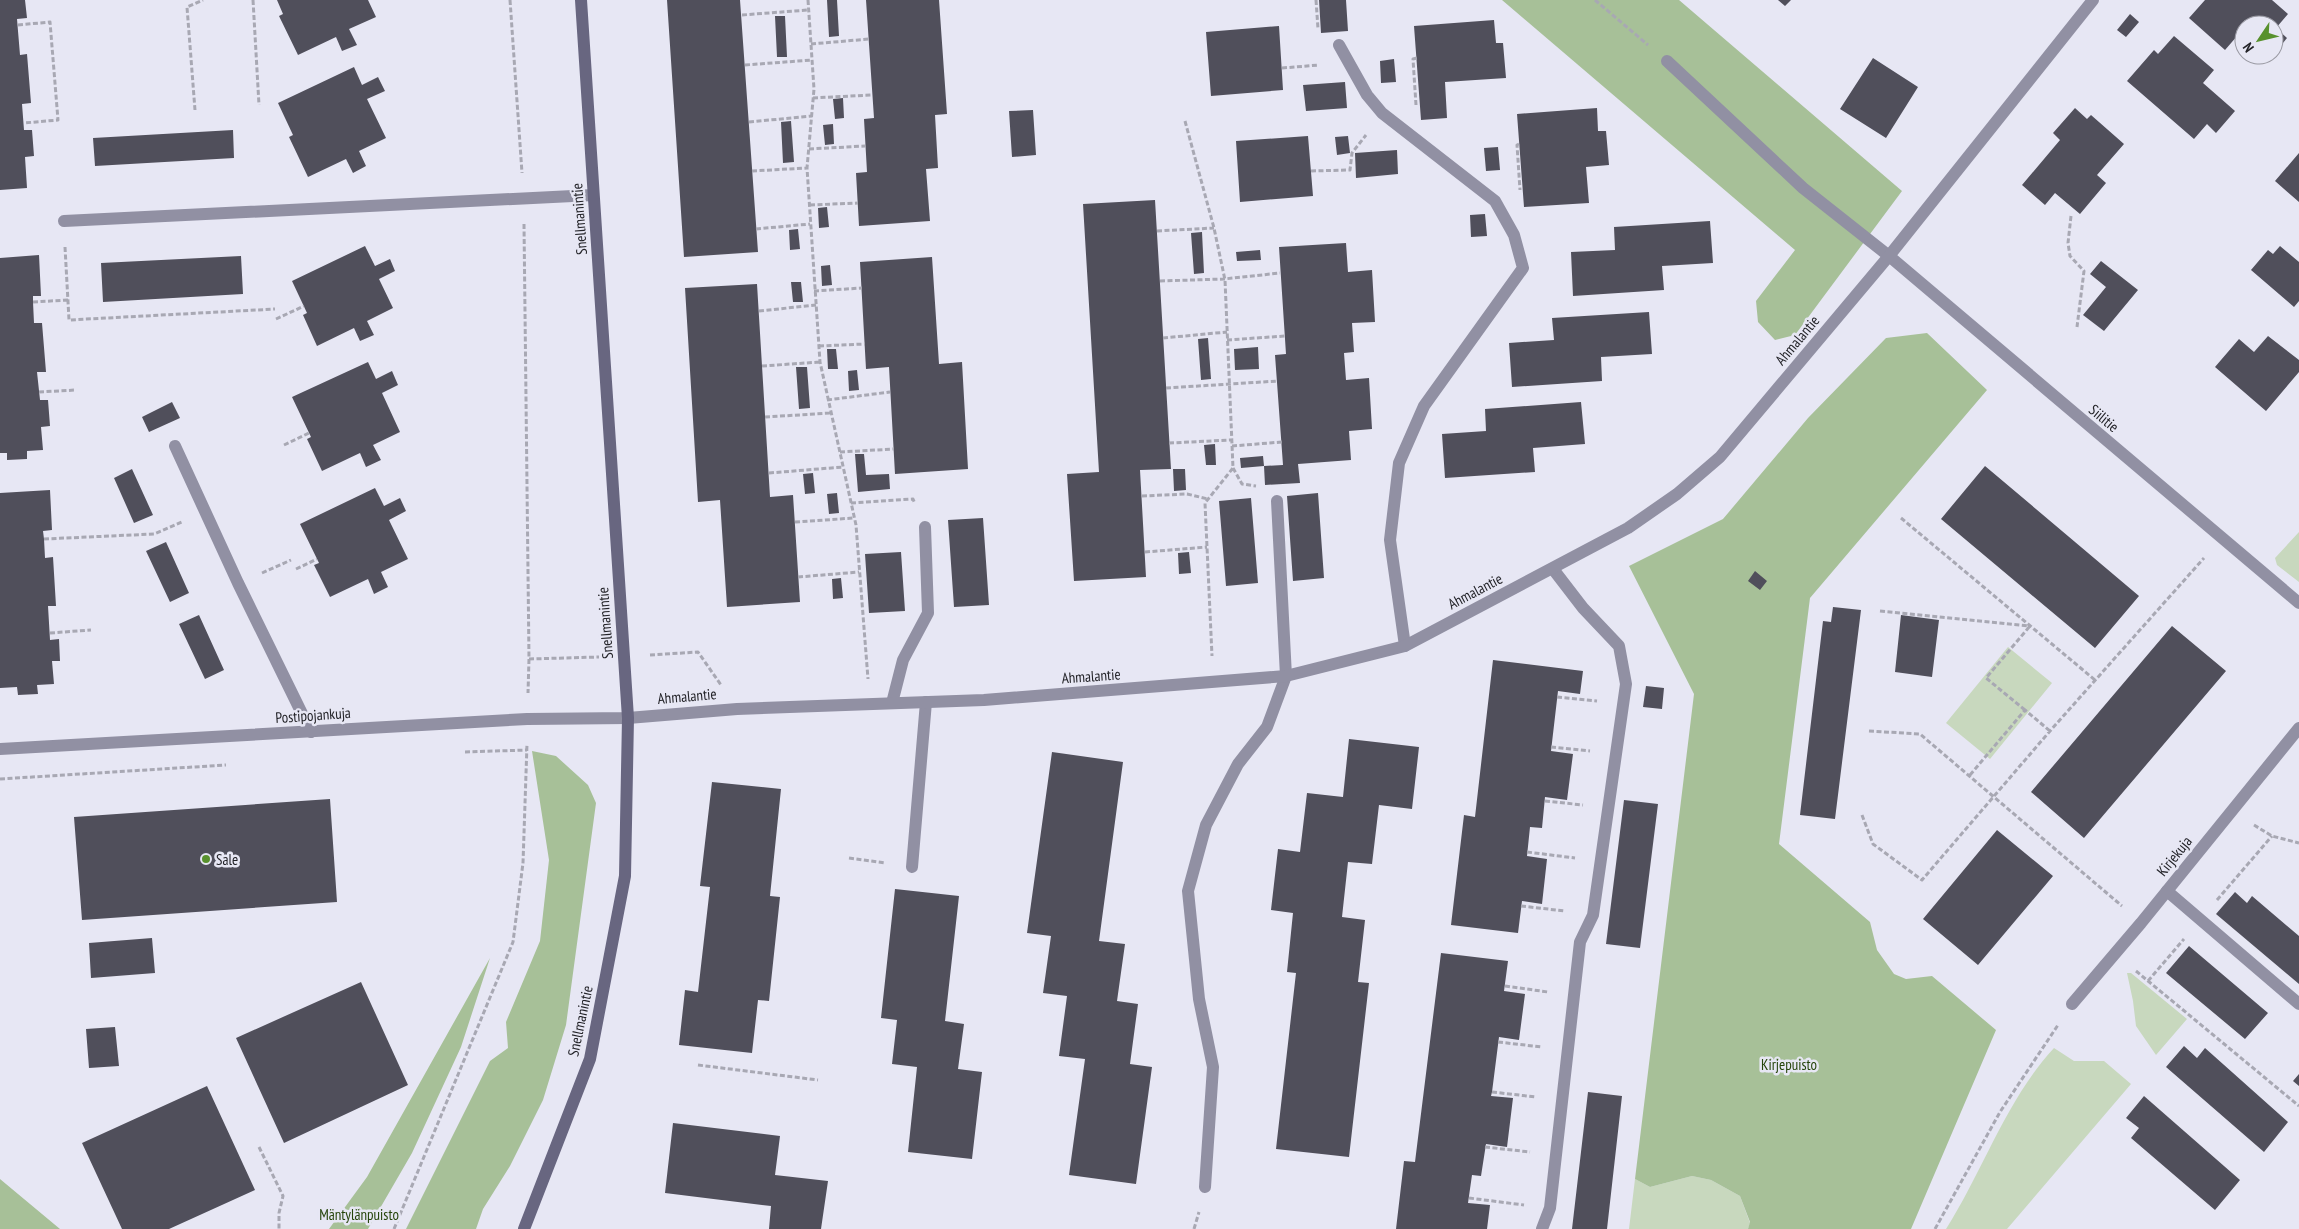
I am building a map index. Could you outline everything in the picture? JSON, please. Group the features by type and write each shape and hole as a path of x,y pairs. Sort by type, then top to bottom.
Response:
{"street":[{"name":"Snellmanintie","path":"524,1229 590,1059 625,876 628,718 581,0"},
{"name":"Ahmalantie","path":"628,718 737,709 984,700 1214,683 1286,676 1405,646 1628,528 1676,494 1720,457 1889,256 2093,0"},
{"path":"1339,45 1367,96 1382,113 1495,201 1514,235 1523,268 1424,406 1400,463 1390,540 1405,646"},
{"name":"Siilitie","path":"1667,61 1803,188 1889,256 2299,603"},
{"path":"64,221 593,195"},
{"path":"175,446 311,732"},
{"path":"1205,1187 1214,1068 1199,999 1188,891 1206,825 1238,764 1267,727 1286,676 1277,501"},
{"path":"892,703 903,660 928,613 925,527"},
{"path":"1542,1229 1550,1208 1580,942 1593,914 1626,684 1619,646 1583,608 1553,569"},
{"path":"912,867 926,702"},
{"name":"Postipojankuja","path":"0,749 526,718 628,718"},
{"name":"Kirjekuja","path":"2072,1004 2299,728"},
{"path":"2166,891 2299,1004"}],"path":[{"path":"195,110 187,7 203,0"},
{"path":"253,0 259,105"},
{"path":"394,1229 488,1007 513,942 523,863 529,659 524,199 510,0"},
{"path":"808,0 813,98 807,168 820,362 854,518 870,704"},
{"path":"1595,0 1667,61"},
{"path":"742,15 808,10"},
{"path":"18,25 50,22 58,120 24,123"},
{"path":"811,44 869,39"},
{"path":"1411,136 1416,105 1413,59 1417,58"},
{"path":"745,66 812,60"},
{"path":"1282,68 1349,62"},
{"path":"813,98 872,95"},
{"path":"1311,171 1350,170 1349,162 1352,162 1352,153 1382,113"},
{"path":"749,122 812,116"},
{"path":"1185,121 1214,228 1224,279 1227,332 1233,468 1205,502 1214,683"},
{"path":"1502,213 1520,194 1517,145 1519,144"},
{"path":"809,150 865,146"},
{"path":"752,171 807,168"},
{"path":"810,205 858,203"},
{"path":"2070,216 2068,243 2070,256 2084,271 2077,327"},
{"path":"64,221 70,320 275,309"},
{"path":"756,228 810,224"},
{"path":"1157,231 1214,228"},
{"path":"1160,281 1224,279 1280,273"},
{"path":"814,291 862,288"},
{"path":"33,302 68,300"},
{"path":"759,311 816,305"},
{"path":"276,319 304,306"},
{"path":"1163,338 1227,332"},
{"path":"1227,340 1285,336"},
{"path":"819,346 865,344"},
{"path":"762,366 820,362"},
{"path":"1166,388 1278,381"},
{"path":"39,392 76,390"},
{"path":"827,400 890,392"},
{"path":"765,416 831,413"},
{"path":"284,445 309,434"},
{"path":"1169,443 1231,440"},
{"path":"1232,446 1282,442"},
{"path":"840,452 894,449"},
{"path":"769,473 843,467"},
{"path":"1142,496 1187,494 1208,499"},
{"path":"851,503 913,499 925,527"},
{"path":"44,539 154,534 206,513"},
{"path":"795,522 854,518"},
{"path":"1901,518 2095,680"},
{"path":"1862,815 1873,844 1922,880 2050,731 2221,538"},
{"path":"1145,552 1207,547"},
{"path":"296,569 317,559"},
{"path":"798,577 860,572"},
{"path":"1880,610 2030,626"},
{"path":"2030,626 1986,678 2050,731"},
{"path":"50,633 91,630"},
{"path":"1557,697 1623,704"},
{"path":"1970,775 2025,710"},
{"path":"1869,731 1920,734 2141,922"},
{"path":"1551,747 1616,754"},
{"path":"0,780 46,777"},
{"path":"1545,801 1608,808"},
{"path":"2231,811 2272,836 2299,843"},
{"path":"1527,852 1601,861"},
{"path":"849,858 912,867"},
{"path":"1521,906 1593,914"},
{"path":"2114,952 2299,1106"},
{"path":"1505,986 1574,995"},
{"path":"1935,1229 2000,1112 2072,1004"},
{"path":"1498,1042 1567,1051"},
{"path":"698,1064 818,1080"},
{"path":"1492,1092 1562,1100"},
{"path":"259,1147 283,1196 279,1214 279,1229"},
{"path":"1485,1147 1556,1155"},
{"path":"1469,1198 1550,1208"}],"green space":[{"path":"1502,0 1679,0 1902,191 1795,335 1775,340 1758,322 1756,301 1795,250"},
{"name":"Kirjepuisto","path":"1927,333 1987,390 1810,598 1779,844 1870,922 1877,950 1894,974 1906,979 1932,976 1996,1030 1911,1229 1748,1229 1750,1222 1740,1196 1711,1180 1692,1176 1650,1187 1635,1179 1694,694 1629,566 1723,519 1808,418 1886,338"},
{"path":"2299,532 2299,582 2277,565 2275,558"},
{"path":"2008,647 2052,683 1990,759 1946,723"},
{"path":"532,751 556,756 588,785 596,803 566,1025 543,1100 510,1166 483,1209 476,1229 406,1229 490,1061 508,1048 506,1022 540,941 549,860"},
{"name":"Mäntylänpuisto","path":"490,958 461,1047 412,1153 368,1229 329,1229 367,1177"},
{"path":"2127,973 2131,973 2187,1019 2156,1055 2136,1026"},
{"path":"2054,1048 2074,1061 2104,1061 2131,1084 2007,1229 1946,1229 2008,1113 2037,1068"},
{"path":"1692,1176 1711,1180 1740,1196 1750,1223 1748,1229 1629,1229 1635,1179 1650,1187"},
{"path":"0,1179 60,1229 0,1229"}],"building":[{"path":"0,0 25,0 27,18 17,19 20,55 27,54 31,103 22,104 24,130 32,130 34,156 25,157 27,188 0,190"},
{"path":"277,0 368,0 376,17 349,29 357,45 342,51 336,37 298,55 279,16 283,14"},
{"path":"667,0 740,0 758,252 684,257"},
{"path":"827,0 837,0 839,36 829,37"},
{"path":"866,0 939,0 947,114 935,115 938,168 926,169 930,221 859,226 856,173 867,172 864,119 874,118"},
{"path":"1319,0 1346,0 1348,31 1321,33"},
{"path":"1778,0 1791,0 1785,6"},
{"path":"2205,0 2272,0 2288,14 2284,19 2284,15 2234,15 2234,40 2225,50 2189,18"},
{"path":"2130,14 2139,22 2126,37 2117,30"},
{"path":"775,16 785,16 787,57 777,57"},
{"path":"1494,20 1496,43 1503,43 1506,78 1445,82 1447,118 1421,120 1414,26"},
{"path":"1279,26 1283,90 1211,96 1206,32"},
{"path":"2174,36 2214,70 2203,83 2235,111 2216,133 2207,124 2194,139 2127,81 2154,50 2158,54"},
{"path":"1873,58 1918,87 1886,138 1840,109"},
{"path":"1394,59 1396,82 1381,83 1380,61"},
{"path":"354,67 362,85 378,77 385,91 367,99 386,138 359,151 366,166 353,173 346,159 308,177 289,137 293,135 278,103"},
{"path":"1345,82 1347,108 1306,111 1303,85"},
{"path":"843,98 844,118 835,119 833,99"},
{"path":"1597,108 1598,131 1606,131 1609,165 1586,167 1589,203 1524,207 1517,114"},
{"path":"2075,108 2087,119 2091,115 2124,144 2097,175 2106,183 2080,214 2055,193 2045,205 2022,185 2060,140 2053,133"},
{"path":"1033,110 1036,155 1012,157 1009,111"},
{"path":"791,121 794,162 783,163 781,122"},
{"path":"833,124 834,144 825,145 823,125"},
{"path":"233,130 234,158 95,166 93,138"},
{"path":"1308,136 1313,196 1240,202 1236,141"},
{"path":"1348,136 1350,153 1337,155 1335,137"},
{"path":"1498,147 1500,170 1486,171 1484,148"},
{"path":"1397,150 1398,174 1356,178 1355,153"},
{"path":"2299,153 2299,202 2275,181"},
{"path":"1155,200 1171,469 1140,470 1146,577 1074,581 1067,474 1099,472 1083,204"},
{"path":"827,207 829,227 819,228 818,208"},
{"path":"1485,214 1487,236 1471,237 1470,215"},
{"path":"1710,221 1713,263 1662,266 1664,290 1573,296 1571,252 1615,250 1614,227"},
{"path":"798,229 800,249 790,250 789,230"},
{"path":"1202,232 1204,273 1194,274 1191,233"},
{"path":"1346,243 1348,272 1372,270 1375,322 1352,323 1354,352 1344,353 1346,380 1369,378 1372,429 1349,431 1351,460 1298,464 1300,483 1265,485 1264,466 1283,465 1275,355 1286,354 1279,247"},
{"path":"365,246 375,266 390,259 395,271 379,279 393,308 367,321 374,335 360,341 354,328 317,346 303,315 307,313 292,281"},
{"path":"2280,246 2299,262 2299,301 2294,307 2251,270 2268,250 2273,254"},
{"path":"1260,250 1261,260 1237,261 1236,252"},
{"path":"39,255 41,296 33,296 34,323 42,323 46,372 37,372 40,400 48,400 50,426 41,427 43,450 27,451 27,459 7,460 7,453 0,453 0,258"},
{"path":"241,256 243,294 103,302 101,263"},
{"path":"932,257 939,364 962,362 968,469 895,474 889,367 866,369 860,262"},
{"path":"2101,261 2138,290 2104,331 2083,315 2106,287 2090,274"},
{"path":"830,265 832,285 822,286 821,266"},
{"path":"791,282 801,282 803,302 793,302"},
{"path":"757,284 770,497 793,495 800,602 727,607 720,500 698,502 685,288"},
{"path":"1649,312 1652,354 1601,357 1602,381 1512,387 1509,343 1554,340 1552,318"},
{"path":"2268,336 2299,360 2299,372 2266,411 2215,367 2239,339 2254,352"},
{"path":"1208,338 1211,379 1201,380 1198,339"},
{"path":"1258,347 1259,369 1235,370 1234,349"},
{"path":"827,349 836,349 838,369 828,369"},
{"path":"368,362 376,379 392,371 398,385 382,393 400,432 373,445 381,460 366,467 360,453 322,471 307,439 311,437 292,397"},
{"path":"796,367 807,367 810,408 799,409"},
{"path":"857,370 859,390 849,391 848,371"},
{"path":"172,402 180,418 149,432 142,417"},
{"path":"1581,402 1585,444 1533,448 1535,472 1445,478 1442,434 1486,431 1485,409"},
{"path":"1215,444 1216,465 1206,465 1204,445"},
{"path":"855,454 864,454 866,475 889,474 890,489 858,492"},
{"path":"1263,456 1264,466 1241,468 1240,458"},
{"path":"1985,466 2139,596 2095,648 1941,519"},
{"path":"132,469 153,515 134,523 114,478"},
{"path":"1173,469 1185,469 1186,490 1174,491"},
{"path":"813,473 815,493 805,494 803,474"},
{"path":"375,488 384,506 400,498 406,511 389,520 408,559 381,572 388,587 374,594 368,579 330,597 314,565 319,563 300,524"},
{"path":"50,490 52,530 43,531 45,558 53,557 56,606 48,606 50,640 59,639 60,661 52,661 54,684 37,685 38,694 18,695 17,687 0,688 0,493"},
{"path":"837,493 839,513 829,514 827,494"},
{"path":"1318,493 1324,578 1293,581 1287,496"},
{"path":"1251,498 1258,583 1226,586 1219,501"},
{"path":"983,518 989,605 954,607 948,520"},
{"path":"166,542 189,593 170,602 146,551"},
{"path":"901,552 905,611 869,613 865,554"},
{"path":"1189,552 1191,573 1179,574 1178,553"},
{"path":"1755,571 1767,581 1760,590 1748,581"},
{"path":"841,578 843,598 833,599 832,579"},
{"path":"1833,607 1861,610 1835,819 1800,815 1823,621 1831,622"},
{"path":"199,615 224,670 205,679 179,624"},
{"path":"1901,615 1939,620 1932,677 1895,672"},
{"path":"2172,626 2226,671 2084,838 2031,792"},
{"path":"1493,660 1583,671 1580,694 1558,691 1551,751 1573,754 1567,800 1545,797 1542,828 1530,827 1527,856 1547,859 1542,904 1522,901 1518,933 1451,925 1464,815 1475,817"},
{"path":"1646,686 1664,688 1662,709 1643,707"},
{"path":"1349,739 1419,747 1412,809 1379,805 1372,864 1348,862 1342,917 1365,920 1358,982 1369,983 1349,1157 1276,1149 1296,973 1287,972 1293,913 1271,910 1278,849 1300,852 1307,793 1343,797"},
{"path":"1052,752 1123,762 1099,941 1125,944 1117,1001 1138,1004 1130,1064 1152,1067 1136,1184 1069,1175 1085,1059 1059,1056 1067,996 1043,993 1051,936 1027,933"},
{"path":"712,782 781,789 770,896 780,897 769,1001 758,1000 752,1053 679,1045 685,990 698,992 710,887 700,886"},
{"name":"Sale","path":"330,799 337,902 82,920 74,817"},
{"path":"1624,800 1658,804 1640,948 1606,944"},
{"path":"1997,830 2053,876 1978,965 1923,919"},
{"path":"895,889 959,896 945,1021 964,1024 958,1069 982,1072 972,1159 908,1152 917,1067 892,1064 897,1020 881,1018"},
{"path":"2235,892 2247,903 2252,896 2299,936 2299,984 2216,914"},
{"path":"152,938 155,973 91,978 89,943"},
{"path":"2189,946 2268,1013 2245,1039 2166,973"},
{"path":"1441,953 1508,961 1504,991 1525,994 1519,1040 1499,1037 1491,1096 1513,1098 1507,1147 1486,1144 1481,1176 1472,1175 1468,1203 1490,1205 1487,1229 1396,1229 1404,1161 1415,1162"},
{"path":"361,982 408,1085 284,1143 236,1038"},
{"path":"115,1027 119,1066 89,1068 86,1029"},
{"path":"2184,1046 2197,1058 2205,1048 2288,1122 2264,1152 2166,1067"},
{"path":"2299,1074 2299,1086 2293,1081"},
{"path":"207,1086 255,1190 169,1229 122,1229 82,1143"},
{"path":"1588,1092 1622,1096 1607,1229 1572,1229"},
{"path":"2144,1096 2240,1180 2215,1210 2131,1138 2139,1128 2126,1118"},
{"path":"673,1123 780,1136 775,1175 828,1181 821,1229 769,1229 771,1206 665,1193"}],"place":[{"name":"Sale","path":"206,859"}]}
